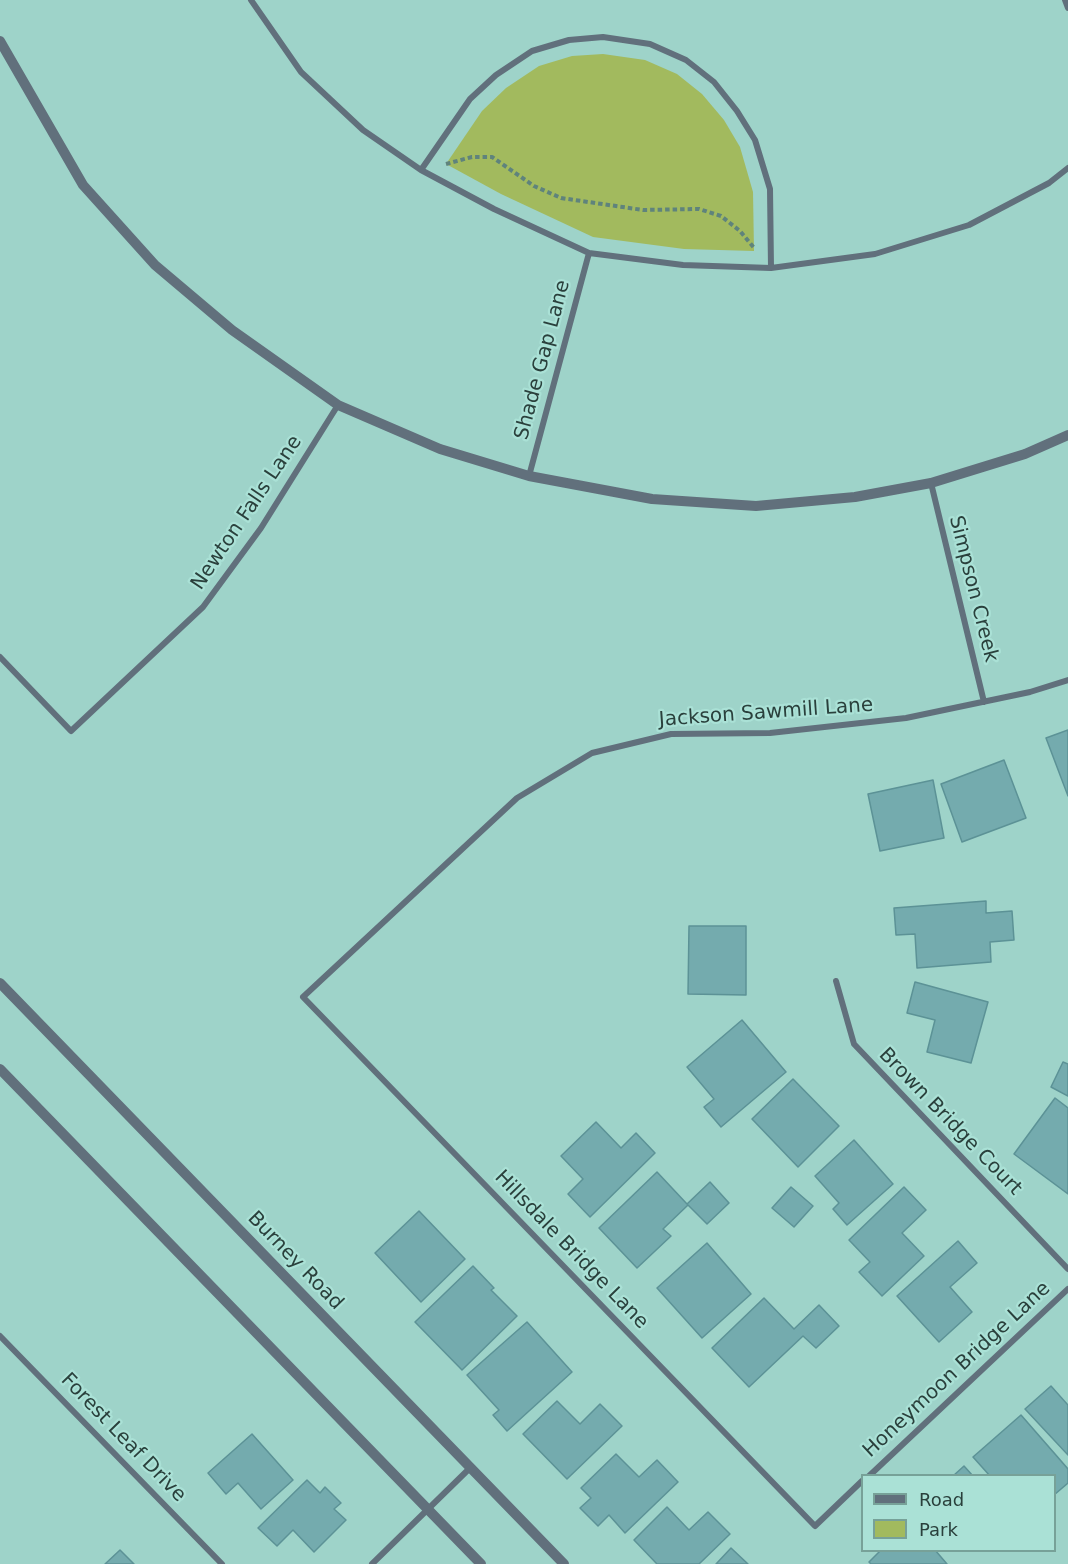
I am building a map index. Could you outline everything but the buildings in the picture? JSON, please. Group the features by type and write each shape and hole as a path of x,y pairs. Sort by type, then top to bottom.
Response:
{"street":[{"path":"251,0 301,72 363,130 422,170 494,209 589,253 683,265 771,268 875,254 969,225 1049,183 1068,168"},
{"path":"1065,0 1068,8"},
{"path":"422,170 470,99 496,75 532,51 569,40 603,37 650,44 686,60 714,82 737,111 755,140 770,189 771,268"},
{"path":"0,41 83,185 155,265 232,330 338,405 440,449 529,476 652,499 756,506 855,497 931,483 1025,454 1068,435"},
{"name":"Shade Gap Lane","path":"529,476 589,253"},
{"name":"Newton Falls Lane","path":"0,657 71,731 203,607 261,528 338,405"},
{"name":"Simpson Creek","path":"931,483 984,702"},
{"name":"Jackson Sawmill Lane","path":"303,997 517,798 592,753 671,734 770,733 906,718 1030,692 1068,680"},
{"name":"Brown Bridge Court","path":"836,981 854,1044 1068,1269"},
{"name":"Burney Road","path":"0,983 564,1564"},
{"name":"Hillsdale Bridge Lane","path":"303,997 815,1526"},
{"path":"0,1069 481,1564"},
{"name":"Honeymoon Bridge Lane","path":"870,1474 1068,1289"},
{"name":"Forest Leaf Drive","path":"0,1336 222,1564"},
{"path":"372,1564 471,1467"},
{"name":"Honeymoon Bridge Lane","path":"815,1526 861,1482"}],"path":[{"path":"422,170 472,157 492,157 534,186 561,198 643,210 699,209 721,216 740,231 771,268"}],"green space":[{"path":"603,54 645,60 677,74 702,94 724,120 740,147 753,192 754,251 684,249 593,237 501,194 446,164 482,111 506,88 539,66 572,56"}]}
